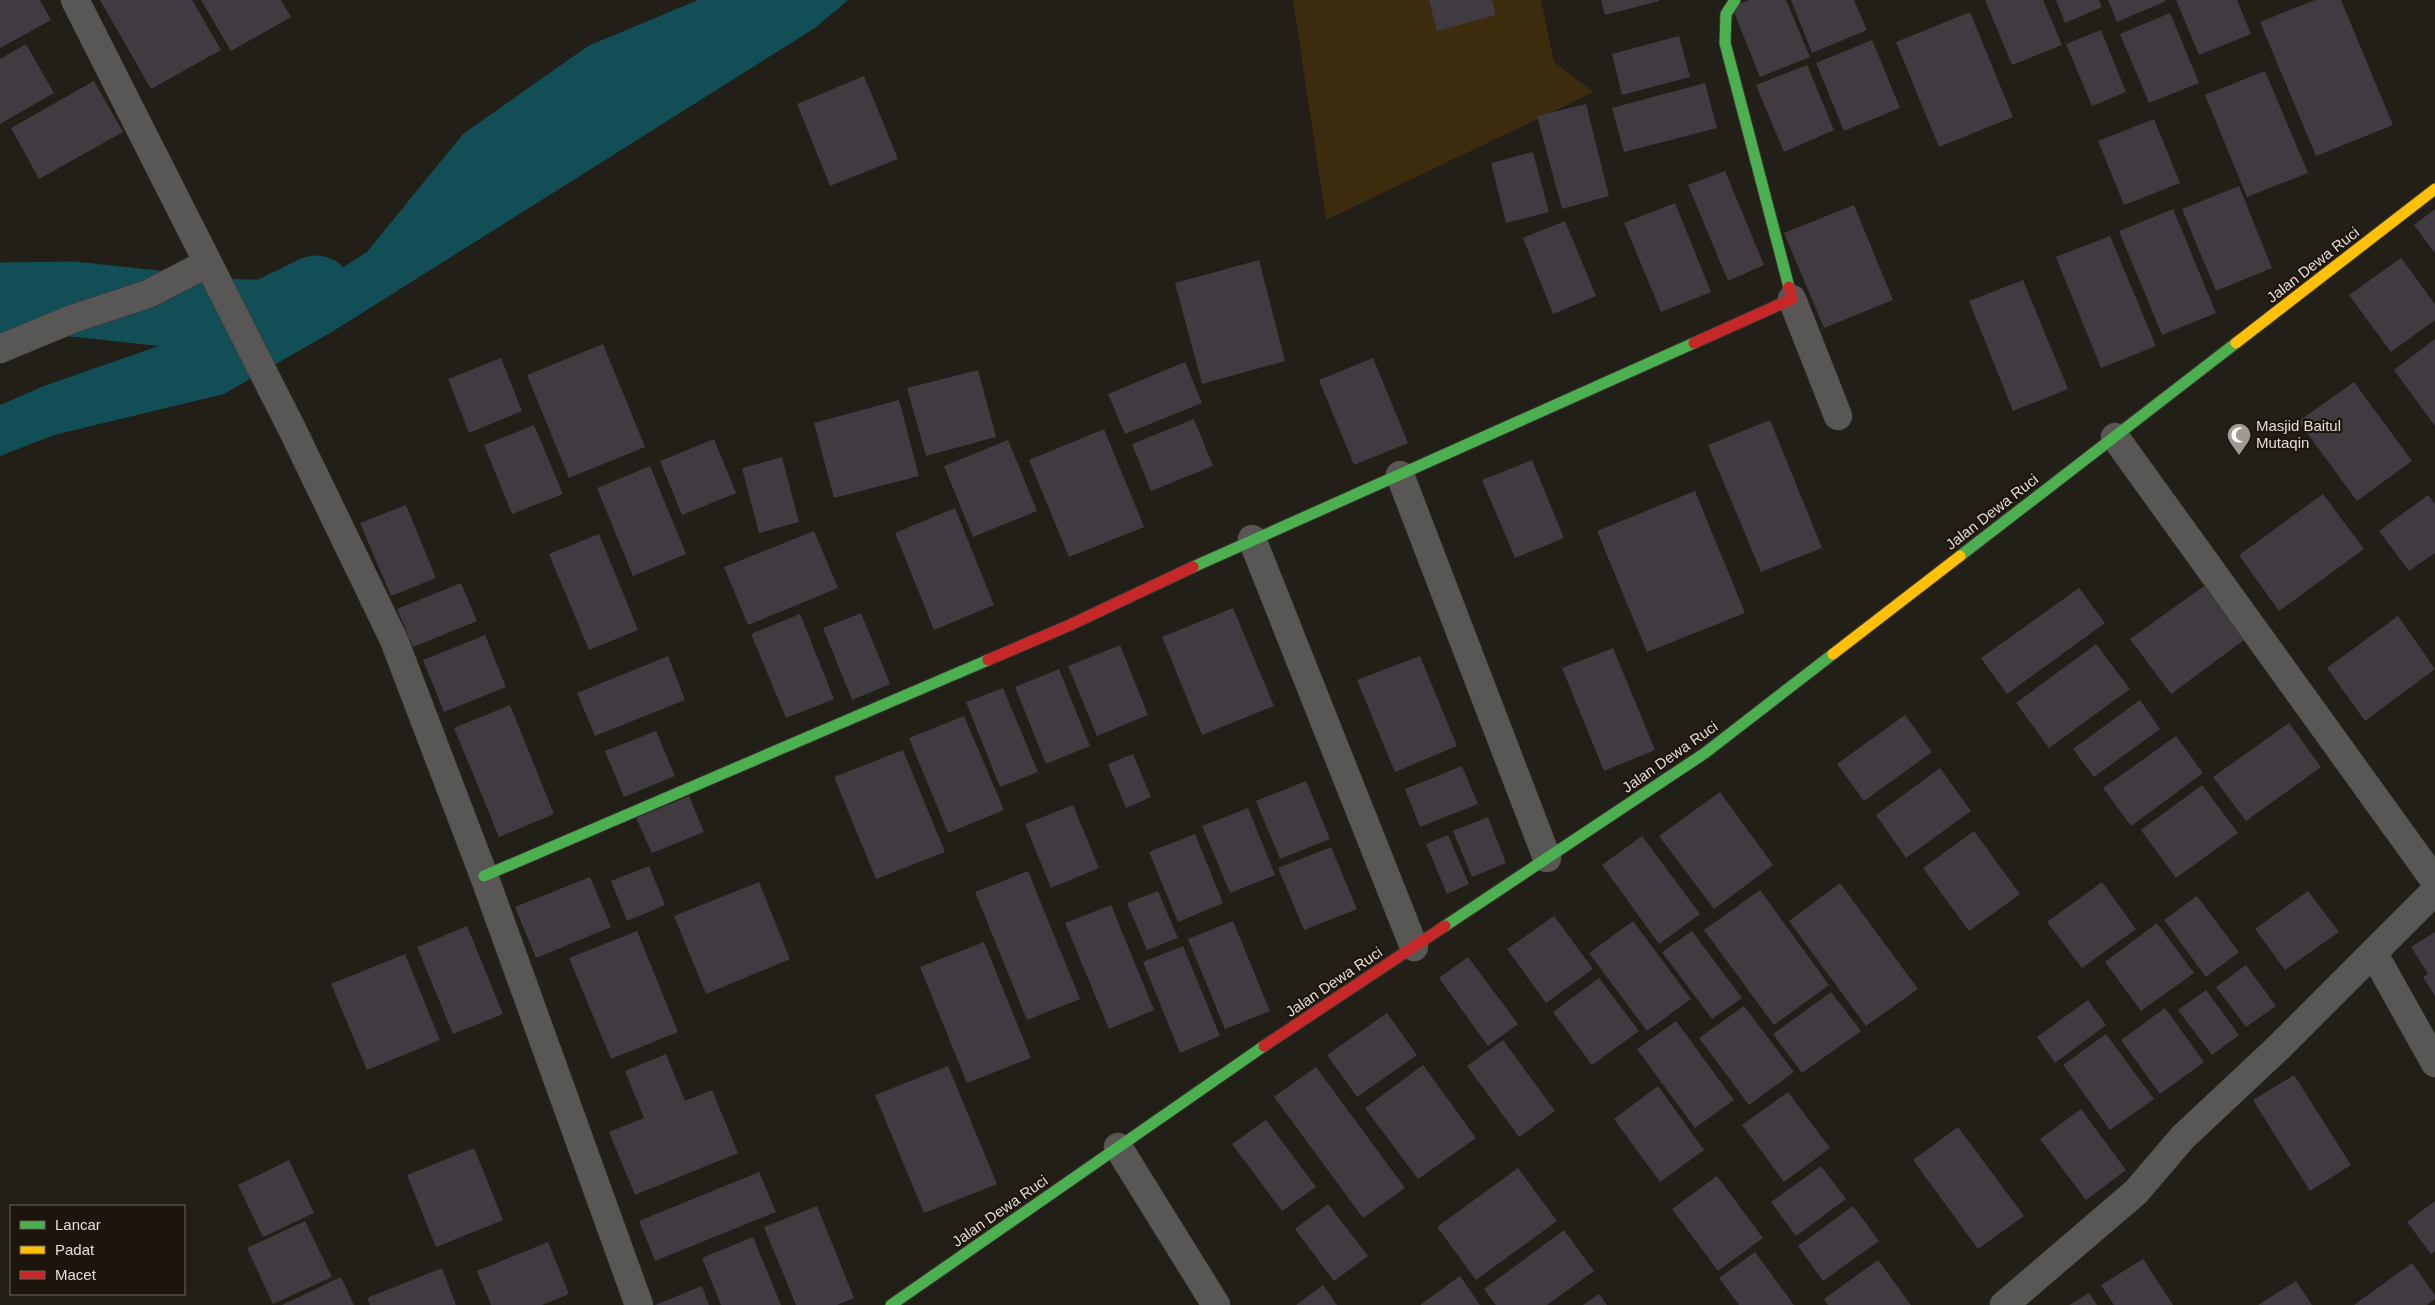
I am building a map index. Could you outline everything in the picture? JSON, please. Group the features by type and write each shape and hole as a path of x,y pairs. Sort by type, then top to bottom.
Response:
{"street":[{"path":"75,0 293,431 394,640 484,876 639,1305"},
{"path":"1735,0 1730,4 1724,18 1725,43 1792,299 1838,416"},
{"name":"Jalan Dewa Ruci","path":"891,1305 1118,1147 1704,753 2435,190"},
{"path":"0,349 72,319 148,294 211,270"},
{"path":"484,876 1070,626 1252,540 1792,299"},
{"path":"2115,437 2435,881"},
{"path":"1400,475 1547,858"},
{"path":"1252,540 1414,947"},
{"path":"2004,1305 2136,1192 2183,1137 2374,954 2435,892"},
{"path":"2374,954 2435,1063"},
{"path":"1118,1147 1216,1305"}],"shaded area":[{"path":"1293,0 1541,0 1554,62 1594,92 1326,220"}],"water":[{"path":"698,0 848,0 815,28 335,330 224,394 54,435 0,456 0,405 44,386 296,298 367,252 463,134 588,46"}],"building":[{"path":"0,0 40,0 51,20 0,48"},
{"path":"100,0 192,0 221,50 151,89"},
{"path":"201,0 281,0 291,17 231,51"},
{"path":"1429,0 1492,0 1496,15 1437,31"},
{"path":"1601,0 1659,0 1659,1 1605,15"},
{"path":"1749,0 1786,0 1810,57 1760,77 1732,7"},
{"path":"1791,0 1854,0 1867,30 1812,53"},
{"path":"1985,0 2043,0 2062,45 2012,65"},
{"path":"2056,0 2099,0 2102,7 2065,23"},
{"path":"2108,0 2165,0 2166,1 2117,22"},
{"path":"2176,0 2237,0 2251,34 2199,55"},
{"path":"2315,0 2341,0 2393,125 2316,156 2260,22"},
{"path":"1970,12 2013,117 1939,147 1896,42"},
{"path":"2170,13 2199,83 2149,103 2120,34"},
{"path":"2101,30 2126,92 2092,106 2066,44"},
{"path":"1679,36 1690,77 1622,95 1612,54"},
{"path":"1872,40 1900,108 1844,131 1816,63"},
{"path":"26,44 54,93 0,124 0,59"},
{"path":"1807,65 1834,130 1784,152 1756,85"},
{"path":"2265,71 2308,173 2247,197 2205,95"},
{"path":"864,76 898,159 830,186 797,104"},
{"path":"94,81 123,132 39,179 11,128"},
{"path":"1705,83 1717,128 1624,152 1612,108"},
{"path":"1586,104 1609,196 1562,209 1537,116"},
{"path":"2154,119 2180,183 2124,205 2098,141"},
{"path":"1533,152 1549,212 1506,223 1491,163"},
{"path":"1725,171 1764,265 1728,281 1688,185"},
{"path":"2239,186 2272,268 2216,291 2182,209"},
{"path":"1675,203 1711,292 1661,312 1624,223"},
{"path":"1854,205 1893,300 1824,328 1784,233"},
{"path":"2173,209 2216,313 2162,335 2119,231"},
{"path":"2435,209 2435,253 2414,225"},
{"path":"1565,221 1596,296 1553,314 1523,238"},
{"path":"2110,236 2156,346 2101,368 2056,257"},
{"path":"2401,258 2435,304 2435,320 2391,352 2349,295"},
{"path":"1259,260 1285,361 1202,384 1175,283"},
{"path":"2023,280 2068,389 2013,411 1969,301"},
{"path":"2435,339 2435,426 2394,370"},
{"path":"603,344 645,447 569,478 527,375"},
{"path":"501,358 522,411 469,433 448,379"},
{"path":"1373,358 1408,443 1354,465 1319,380"},
{"path":"1185,362 1202,403 1125,434 1108,394"},
{"path":"978,370 996,437 926,456 907,388"},
{"path":"2354,382 2412,461 2357,501 2299,422 2298,424 2298,420"},
{"path":"899,400 919,476 834,498 814,423"},
{"path":"1194,419 1213,466 1151,491 1132,444"},
{"path":"1770,420 1822,548 1761,572 1708,445"},
{"path":"534,425 563,494 512,514 484,445"},
{"path":"1104,429 1144,527 1069,557 1029,460"},
{"path":"714,439 736,493 682,515 660,461"},
{"path":"1008,440 1037,511 973,537 944,466"},
{"path":"782,457 799,522 759,533 742,468"},
{"path":"1532,460 1564,538 1515,558 1482,480"},
{"path":"650,466 686,554 633,576 597,488"},
{"path":"1695,491 1745,613 1647,652 1597,531"},
{"path":"2323,494 2364,549 2279,611 2239,555"},
{"path":"2428,495 2435,504 2435,553 2409,571 2379,531"},
{"path":"406,505 436,578 391,596 360,523"},
{"path":"955,508 994,605 934,630 895,533"},
{"path":"814,531 838,588 748,625 724,567"},
{"path":"599,534 638,630 589,650 549,554"},
{"path":"461,583 477,621 413,647 397,609"},
{"path":"2204,586 2244,640 2171,694 2130,639"},
{"path":"2079,588 2105,623 2007,694 1981,658"},
{"path":"1233,608 1274,706 1202,735 1162,637"},
{"path":"861,613 890,684 852,700 823,628"},
{"path":"800,614 834,699 786,718 751,634"},
{"path":"2398,616 2435,669 2365,721 2327,668"},
{"path":"485,635 506,687 444,712 423,660"},
{"path":"2096,644 2130,689 2049,748 2016,703"},
{"path":"1120,645 1148,715 1097,736 1068,666"},
{"path":"1613,648 1655,750 1604,771 1562,668"},
{"path":"668,656 685,700 595,736 577,693"},
{"path":"1420,656 1457,746 1395,772 1357,680"},
{"path":"1059,669 1090,746 1046,764 1015,687"},
{"path":"1003,688 1038,772 1000,787 966,702"},
{"path":"2140,700 2160,729 2094,777 2073,749"},
{"path":"510,705 554,814 499,837 454,728"},
{"path":"1905,715 1932,752 1864,801 1837,764"},
{"path":"964,716 1004,810 948,833 909,738"},
{"path":"2289,723 2321,767 2246,821 2213,777"},
{"path":"656,731 675,776 624,797 605,751"},
{"path":"2176,736 2203,773 2131,826 2103,788"},
{"path":"903,750 945,852 876,879 834,777"},
{"path":"1133,754 1151,797 1126,808 1108,764"},
{"path":"1462,766 1478,804 1420,827 1405,789"},
{"path":"1940,768 1971,811 1906,858 1876,815"},
{"path":"1306,781 1330,839 1280,859 1256,801"},
{"path":"2202,785 2238,833 2176,878 2141,830"},
{"path":"1720,792 1773,865 1714,909 1659,836"},
{"path":"689,796 704,832 652,853 636,818"},
{"path":"1073,805 1099,868 1051,888 1025,824"},
{"path":"1248,808 1275,875 1230,893 1202,826"},
{"path":"1488,817 1506,863 1472,877 1453,831"},
{"path":"1974,831 2020,894 1969,931 1923,868"},
{"path":"1195,834 1223,903 1178,922 1149,852"},
{"path":"1448,835 1469,884 1447,894 1426,844"},
{"path":"1642,836 1700,914 1659,944 1602,865"},
{"path":"1331,847 1357,909 1304,930 1278,868"},
{"path":"649,866 665,905 627,921 611,881"},
{"path":"1028,871 1080,999 1027,1020 975,892"},
{"path":"590,877 611,927 536,958 515,907"},
{"path":"759,882 790,959 706,994 674,916"},
{"path":"2102,882 2136,929 2082,968 2047,922"},
{"path":"1840,883 1918,989 1866,1026 1789,921"},
{"path":"1760,890 1829,985 1774,1025 1704,930"},
{"path":"1158,891 1178,938 1147,950 1127,903"},
{"path":"2308,891 2339,932 2285,970 2255,929"},
{"path":"2197,896 2239,952 2206,977 2164,920"},
{"path":"1111,905 1154,1010 1109,1029 1065,923"},
{"path":"1554,916 1593,969 1546,1003 1507,949"},
{"path":"1233,921 1270,1011 1225,1029 1188,939"},
{"path":"1633,921 1691,999 1647,1031 1589,953"},
{"path":"2157,923 2194,973 2141,1011 2105,962"},
{"path":"467,926 503,1014 453,1034 417,947"},
{"path":"637,931 678,1032 611,1059 569,958"},
{"path":"1692,931 1742,998 1712,1019 1662,952"},
{"path":"2435,932 2435,996 2423,977 2428,974 2411,947"},
{"path":"984,942 1031,1058 967,1083 920,967"},
{"path":"1183,946 1220,1036 1180,1053 1143,962"},
{"path":"405,954 440,1040 367,1070 331,984"},
{"path":"1468,957 1518,1024 1488,1046 1439,978"},
{"path":"2246,965 2276,1006 2246,1027 2216,987"},
{"path":"1599,978 1639,1031 1592,1065 1553,1012"},
{"path":"2206,990 2239,1035 2212,1055 2178,1010"},
{"path":"1831,992 1861,1031 1802,1073 1773,1034"},
{"path":"2088,1000 2106,1025 2055,1063 2037,1037"},
{"path":"1744,1006 1794,1072 1749,1105 1699,1038"},
{"path":"2165,1008 2204,1062 2160,1094 2121,1040"},
{"path":"1387,1013 1417,1055 1357,1097 1327,1055"},
{"path":"1676,1021 1734,1100 1695,1128 1637,1049"},
{"path":"2106,1034 2154,1099 2110,1130 2063,1065"},
{"path":"1503,1040 1555,1111 1519,1137 1467,1066"},
{"path":"666,1054 685,1101 712,1090 738,1153 635,1195 609,1132 644,1118 625,1071"},
{"path":"1423,1065 1476,1138 1418,1179 1365,1108"},
{"path":"948,1066 997,1184 924,1213 875,1095"},
{"path":"1316,1067 1405,1188 1363,1218 1274,1097"},
{"path":"2294,1075 2351,1165 2310,1191 2253,1100"},
{"path":"1658,1086 1704,1150 1660,1182 1614,1119"},
{"path":"1788,1092 1830,1148 1784,1182 1742,1125"},
{"path":"2081,1109 2126,1170 2086,1200 2040,1139"},
{"path":"1266,1120 1316,1187 1282,1211 1232,1144"},
{"path":"1958,1127 2024,1216 1978,1249 1913,1160"},
{"path":"474,1148 503,1220 436,1247 407,1175"},
{"path":"289,1160 314,1213 263,1237 238,1185"},
{"path":"1821,1166 1846,1199 1796,1236 1771,1202"},
{"path":"1518,1168 1557,1221 1476,1280 1437,1227"},
{"path":"759,1172 776,1212 655,1261 639,1221"},
{"path":"1717,1176 1763,1238 1718,1271 1672,1209"},
{"path":"2435,1201 2435,1251 2431,1254 2407,1222"},
{"path":"1328,1204 1368,1256 1334,1281 1295,1229"},
{"path":"817,1206 854,1298 837,1305 796,1305 764,1227"},
{"path":"1853,1206 1879,1241 1823,1281 1798,1246"},
{"path":"305,1221 332,1277 273,1304 247,1248"},
{"path":"1564,1230 1594,1271 1547,1305 1496,1305 1484,1289"},
{"path":"753,1237 781,1305 721,1305 702,1258"},
{"path":"548,1242 569,1294 542,1305 491,1305 477,1271"},
{"path":"1755,1252 1794,1305 1739,1305 1719,1278"},
{"path":"2143,1259 2173,1305 2114,1305 2101,1285"},
{"path":"1878,1260 1911,1305 1828,1305 1824,1299"},
{"path":"2412,1263 2435,1295 2435,1299 2427,1305 2354,1305"},
{"path":"442,1268 456,1305 370,1305 367,1298"},
{"path":"1460,1276 1480,1305 1420,1305"},
{"path":"341,1277 354,1305 282,1305"},
{"path":"2296,1281 2312,1305 2258,1305"},
{"path":"1323,1285 1337,1305 1296,1305"},
{"path":"702,1286 709,1305 655,1305"},
{"path":"2089,1293 2097,1305 2069,1305"},
{"path":"1599,1294 1607,1305 1583,1305"}],"waterway":[{"path":"0,300 73,299 240,317 267,317 316,293"}],"traffic: fast":[{"path":"1735,0 1726,14 1725,43 1789,287"},
{"path":"1193,567 1694,343"},
{"path":"1960,556 2236,343"},
{"path":"1445,926 1705,753 1833,654"},
{"path":"484,876 988,660"},
{"path":"891,1305 1264,1046"}],"traffic: slow":[{"path":"2236,343 2435,189"},
{"path":"1833,654 1960,556"}],"traffic: jam":[{"path":"1694,343 1792,299 1789,287"},
{"path":"988,660 1070,625 1193,567"},
{"path":"1264,1046 1445,926"}],"place":[{"name":"Masjid Baitul Mutaqin","path":"2239,456"}]}
